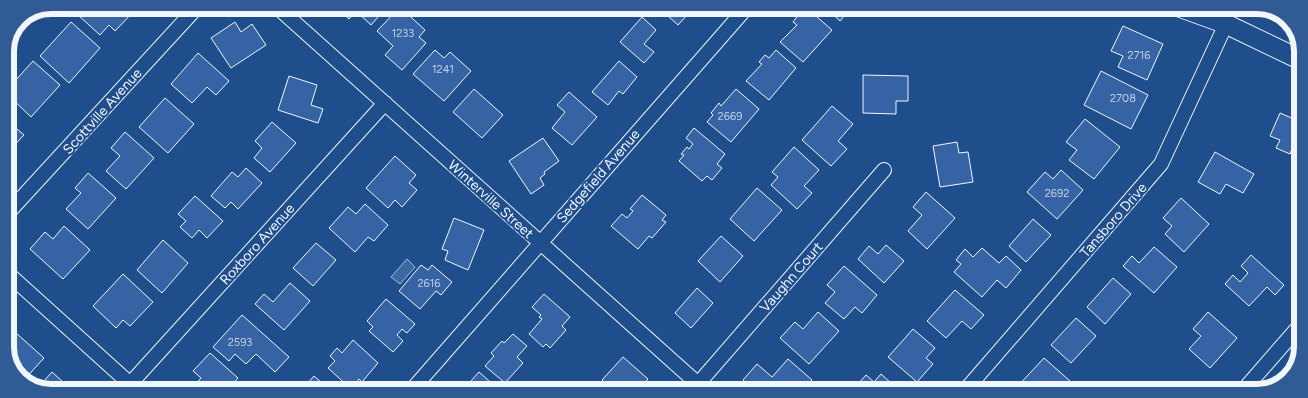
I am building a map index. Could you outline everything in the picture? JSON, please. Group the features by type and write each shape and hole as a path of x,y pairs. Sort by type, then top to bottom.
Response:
{"street":[{"name":"Scottville Avenue","path":"14,206 191,14"},
{"name":"Winterville Street","path":"285,14 540,242 692,384"},
{"name":"Sedgefield Avenue","path":"417,384 741,14"},
{"path":"1200,14 1294,56"},
{"name":"Tansboro Drive","path":"971,384 1161,164 1226,24"},
{"name":"Roxboro Avenue","path":"138,384 385,104"},
{"name":"Vaughn Court","path":"703,384 884,170"},
{"path":"14,279 130,384"},
{"path":"1249,384 1294,332"}],"water":[{"path":"407,259 415,267 400,284 391,277"}],"building":[{"path":"131,14 115,31 109,25 100,35 78,15"},
{"path":"344,14 353,14 349,19"},
{"path":"359,14 381,14 371,25"},
{"path":"393,14 408,14 425,30 419,37 426,43 402,70 385,55 393,46 377,31"},
{"path":"666,14 688,14 678,25"},
{"path":"799,14 802,16 804,14 814,14 832,30 803,62 780,42 797,25 793,22"},
{"path":"833,14 846,14 840,21"},
{"path":"642,17 656,30 644,44 654,52 644,63 620,42"},
{"path":"71,22 100,48 69,83 40,56"},
{"path":"235,22 241,32 252,24 266,45 231,68 211,38"},
{"path":"1123,26 1163,44 1147,80 1118,67 1123,56 1111,51"},
{"path":"435,50 444,58 450,52 471,71 444,101 413,74"},
{"path":"776,50 796,68 769,100 746,81 762,64 759,62 765,55 769,58"},
{"path":"198,53 229,81 216,95 207,87 192,103 171,84"},
{"path":"33,61 60,85 31,117 14,101 14,82"},
{"path":"619,61 637,77 623,94 619,91 608,105 592,92"},
{"path":"1101,71 1148,95 1131,129 1084,105"},
{"path":"863,75 908,76 908,101 896,101 896,114 863,113"},
{"path":"289,76 317,85 311,105 323,109 318,123 278,110"},
{"path":"474,89 503,115 482,138 453,112"},
{"path":"736,89 759,109 731,142 707,122 719,103 721,106"},
{"path":"569,92 597,117 572,145 552,128 565,112 557,105"},
{"path":"165,98 194,124 168,153 139,127"},
{"path":"832,106 853,124 838,141 847,149 831,166 802,140"},
{"path":"1280,113 1294,119 1294,146 1290,154 1276,148 1280,140 1270,136"},
{"path":"1085,119 1120,147 1094,179 1069,160 1077,150 1066,142"},
{"path":"272,122 296,143 270,172 254,158 262,148 255,141"},
{"path":"14,126 24,135 14,146"},
{"path":"694,128 725,154 717,164 722,168 712,180 707,176 702,181 679,161 684,155 681,154 687,147 689,149 693,144 686,138"},
{"path":"125,132 154,158 126,189 106,171 120,156 111,148"},
{"path":"543,138 559,161 544,172 545,174 540,178 544,185 531,194 509,161"},
{"path":"957,142 959,153 968,152 973,182 940,187 933,146"},
{"path":"794,147 819,170 804,186 812,193 797,209 771,185 778,177 772,172"},
{"path":"1215,152 1254,174 1243,193 1226,184 1220,194 1198,182"},
{"path":"395,156 416,175 409,183 417,190 402,207 395,200 388,208 366,188"},
{"path":"246,168 262,183 238,209 231,202 225,208 211,196 232,172 238,177"},
{"path":"1061,170 1083,190 1057,219 1027,192 1045,172 1053,179"},
{"path":"88,173 116,198 88,229 66,209 81,193 75,188"},
{"path":"757,188 782,210 754,241 730,219"},
{"path":"926,192 955,218 927,249 908,231 922,215 913,207"},
{"path":"642,195 666,215 662,220 666,222 652,238 649,236 638,249 611,226 622,214 627,218 633,211 630,209"},
{"path":"195,196 223,221 207,238 199,230 192,238 180,227 186,221 178,214"},
{"path":"1181,198 1209,224 1184,252 1165,234 1172,226 1163,218"},
{"path":"365,204 388,225 374,241 368,237 355,252 329,228 348,207 356,214"},
{"path":"454,218 484,230 468,270 445,260 448,251 442,249"},
{"path":"1033,219 1051,235 1026,262 1009,246"},
{"path":"64,226 90,250 63,279 30,249 45,232 53,239"},
{"path":"721,236 743,256 720,282 698,261"},
{"path":"163,240 188,263 162,293 137,270"},
{"path":"316,243 336,260 313,286 293,268"},
{"path":"886,245 904,261 884,283 858,259 869,246 878,254"},
{"path":"1154,247 1177,267 1154,293 1123,266 1132,256 1139,263"},
{"path":"982,248 999,263 1006,256 1021,270 1006,288 997,280 982,297 954,272 961,264 956,260 965,249 973,257"},
{"path":"1251,255 1284,285 1275,295 1267,287 1249,306 1225,284 1233,275 1240,282 1248,273 1241,266"},
{"path":"421,265 428,270 432,265 452,282 441,295 436,291 420,309 399,291"},
{"path":"844,266 877,295 862,313 855,307 844,319 825,303 835,292 827,285"},
{"path":"123,274 153,302 130,326 123,320 116,328 93,306"},
{"path":"1113,278 1131,294 1105,324 1087,307"},
{"path":"290,283 310,301 284,330 255,304 264,294 273,302"},
{"path":"697,288 713,303 691,328 675,313"},
{"path":"955,290 984,315 971,329 962,321 946,338 927,321"},
{"path":"544,294 570,317 562,326 566,330 550,348 546,344 543,347 529,334 542,319 539,317 541,315 532,307"},
{"path":"386,299 415,324 407,333 402,329 397,335 403,341 393,352 369,331 373,327 367,321"},
{"path":"818,312 839,331 809,364 780,338 795,322 803,329"},
{"path":"1208,312 1237,338 1210,368 1189,349 1201,336 1193,329"},
{"path":"242,315 289,357 275,372 256,354 246,364 235,354 229,361 213,347"},
{"path":"1076,318 1096,336 1071,363 1051,345"},
{"path":"913,329 935,348 926,358 933,364 917,382 888,357"},
{"path":"16,333 44,358 28,376 19,366 14,354 14,335"},
{"path":"513,334 527,346 517,357 523,363 505,383 485,366 494,356 491,353 502,341 504,343"},
{"path":"353,340 378,363 362,382 359,379 355,384 346,384 328,368 335,361 330,356 337,348 342,353"},
{"path":"210,353 238,378 232,384 196,384 201,378 193,371"},
{"path":"623,357 648,379 643,384 607,384 602,380"},
{"path":"1044,358 1070,381 1067,384 1020,384"},
{"path":"788,359 812,380 808,384 747,384 743,380 757,364 772,377"},
{"path":"52,372 65,384 51,384 42,383"},
{"path":"479,372 492,384 468,384"},
{"path":"881,374 892,384 858,384 866,375 874,382"},
{"path":"314,376 323,384 307,384"}]}
